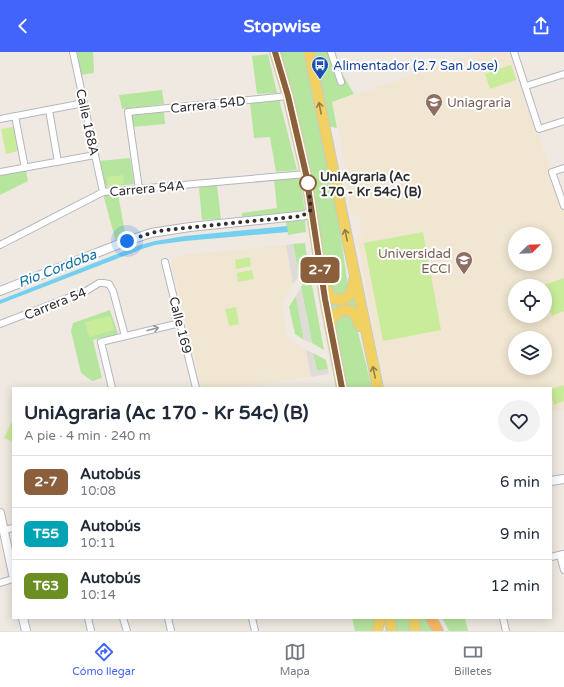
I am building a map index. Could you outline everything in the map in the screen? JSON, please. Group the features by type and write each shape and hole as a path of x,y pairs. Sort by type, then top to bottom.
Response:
{"highway":[{"path":"432,619 438,631"}],"main road":[{"path":"275,52 288,96 306,174 319,265 342,387"},
{"path":"309,52 378,387"},
{"path":"319,265 328,295 334,299 341,300 350,295 354,274"},
{"path":"330,324 336,314 342,310 354,313 358,319 371,356"},
{"path":"377,631 380,619"},
{"path":"390,619 392,631"},
{"path":"414,619 415,631"}],"street":[{"name":"Calle 168A","path":"73,52 103,192"},
{"path":"331,52 341,82"},
{"path":"514,52 539,129 564,121"},
{"path":"526,86 564,74"},
{"name":"Carrera 54D","path":"139,188 128,112 288,96"},
{"path":"0,120 84,103"},
{"path":"49,110 58,162"},
{"path":"15,116 25,168"},
{"path":"0,172 95,156"},
{"path":"564,168 552,172 564,206"},
{"name":"Carrera 54A","path":"0,245 103,192 306,174"},
{"path":"0,291 151,233 190,227 306,215 311,210"},
{"name":"Calle 169","path":"165,262 196,387"},
{"name":"Carrera 54","path":"0,324 86,291 99,283 103,283 109,284 113,291 125,336"},
{"path":"112,387 101,342 180,323"},
{"path":"552,481 564,479"},
{"path":"0,512 4,530 3,542 12,571"},
{"path":"4,530 12,528"},
{"path":"552,557 562,554 564,570"},
{"path":"0,583 12,579"},
{"path":"23,619 26,631"},
{"path":"88,619 91,631"},
{"path":"123,619 127,631"},
{"path":"168,619 171,631"},
{"path":"252,619 255,631"},
{"path":"503,619 506,631"}],"shaded area":[{"name":"Universidad ECCI","path":"483,52 511,52 564,211 564,409 552,412 552,387 385,387 375,342 357,236 362,235 361,228 359,228 359,223 361,223 360,216 352,217 342,145 333,102"},
{"path":"293,244 299,276 293,284 286,245"},
{"path":"286,245 293,284 281,303 288,339 306,350 311,377 236,387 202,387 171,260 183,255"},
{"path":"301,287 312,343 304,340 296,296"},
{"path":"306,350 313,353 317,371 328,369 329,374 311,377"}],"green space":[{"path":"75,52 93,52 94,73 80,75"},
{"path":"277,52 303,52 340,229 348,287 344,295 329,294"},
{"path":"311,52 328,52 334,72 343,75 354,94 332,102 337,128 327,126"},
{"path":"268,54 277,93 257,94 252,56"},
{"path":"511,65 516,80 490,89 485,74"},
{"path":"162,90 164,104 122,109 119,95"},
{"path":"279,99 297,170 276,172 270,137 254,138 250,102"},
{"path":"164,112 165,124 132,127 131,115"},
{"path":"14,127 18,151 6,154 1,129"},
{"path":"130,158 134,184 104,187 99,161"},
{"path":"26,171 28,181 0,195 0,175"},
{"path":"123,175 124,184 108,186 107,177"},
{"path":"300,177 305,212 242,219 242,213 277,208 274,179"},
{"path":"217,185 221,219 202,220 199,187"},
{"path":"103,194 118,194 126,238 116,242"},
{"path":"305,220 306,232 288,235 286,222"},
{"path":"423,232 441,330 383,341 364,243"},
{"path":"305,243 308,264 299,276 293,244"},
{"path":"250,257 251,266 236,269 235,260"},
{"path":"252,270 254,279 238,282 237,273"},
{"path":"310,274 324,350 312,343 301,287"},
{"path":"564,278 564,311 552,316 552,282"},
{"path":"296,296 304,340 295,334 289,307"},
{"path":"353,296 356,308 332,313 328,301"},
{"path":"236,307 239,324 229,326 225,309"},
{"path":"110,310 118,334 93,340 102,378 92,381 81,373 71,331 73,323"},
{"path":"345,313 355,320 372,387 344,387 335,322"},
{"path":"110,316 114,330 89,337 85,322"},
{"path":"313,353 326,360 328,369 317,371"},
{"path":"564,385 564,401 554,405 552,389"},
{"path":"12,421 12,442 4,438"},
{"path":"352,619 376,619 374,631 355,631"},
{"path":"393,619 408,619 410,631 396,631"},
{"path":"418,619 427,619 434,631 419,631"},
{"path":"443,619 465,619 468,631 449,631"}],"water":[{"path":"287,226 288,232 155,245 0,304 0,300 140,245 185,236"}],"bus line":[{"name":"2-7","path":"275,52 288,96 306,174 315,240 342,387"}],"place":[{"name":"Alimentador (2.7 San Jose)","path":"320,80"},
{"name":"Uniagraria","path":"434,117"},
{"name":"UniAgraria (Ac 170 - Kr 54c) (B)","path":"308,183"},
{"name":"Universidad ECCI","path":"464,275"}],"route":[{"path":"127,241 165,230 306,215 311,210 308,183"}],"water label":[{"name":"Rio Cordoba","path":"57,268"}]}
